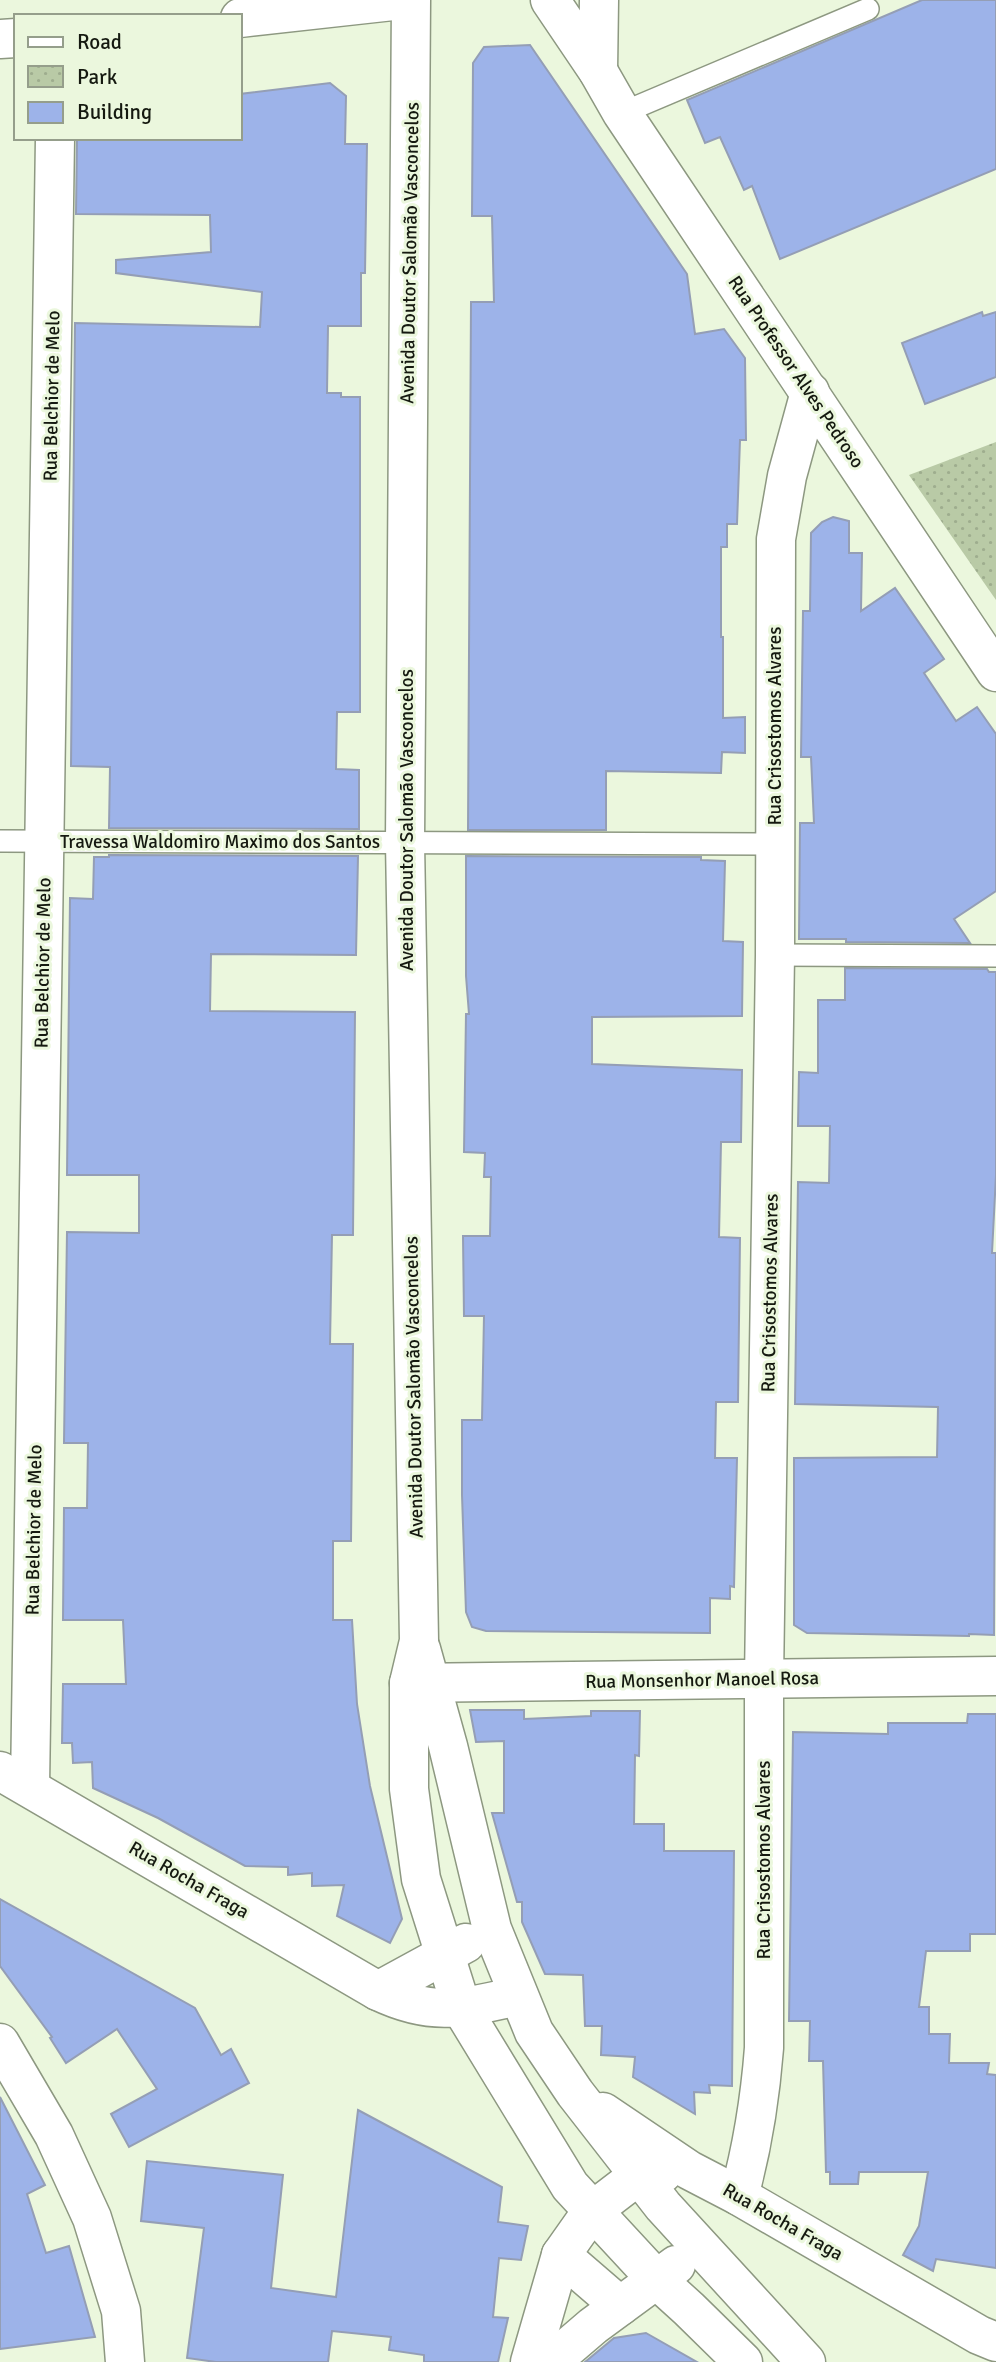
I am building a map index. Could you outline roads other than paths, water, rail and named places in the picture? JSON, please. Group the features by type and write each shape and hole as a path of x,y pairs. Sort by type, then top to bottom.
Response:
{"street":[{"path":"242,18 402,0"},
{"name":"Avenida Doutor Salomão Vasconcelos","path":"411,0 405,842 420,1683 409,1788 421,1879 462,2009 570,2186 657,2280 743,2362"},
{"name":"Rua Professor Alves Pedroso","path":"550,0 598,71 622,113 996,672"},
{"path":"598,71 599,0"},
{"name":"Rua Belchior de Melo","path":"15,1779 45,842 55,140"},
{"name":"Rua Crisostomos Alvares","path":"739,2196 752,2151 760,2107 764,2048 764,1679 775,955 776,539 787,476 810,392"},
{"name":"Rua Monsenhor Manoel Rosa","path":"420,1683 996,1676"},
{"name":"Avenida Doutor Salomão Vasconcelos","path":"420,1683 492,1929 534,2032 575,2093 639,2175 806,2362"},
{"name":"Rua Rocha Fraga","path":"15,1779 402,2002 433,2008 462,2009 519,1996"},
{"path":"379,1991 492,1929"},
{"path":"0,2043 54,2135 92,2218 121,2311 125,2362"},
{"name":"Rua Rocha Fraga","path":"575,2093 689,2170 739,2196 979,2335 996,2342"},
{"path":"530,2362 561,2255 592,2211 639,2175 689,2170"},
{"path":"551,2362 593,2326 701,2247"},
{"path":"561,2255 620,2306"}],"lane":[{"path":"622,113 868,9"},
{"name":"Travessa Waldomiro Maximo dos Santos","path":"0,841 775,844"},
{"path":"775,955 996,956"}]}
